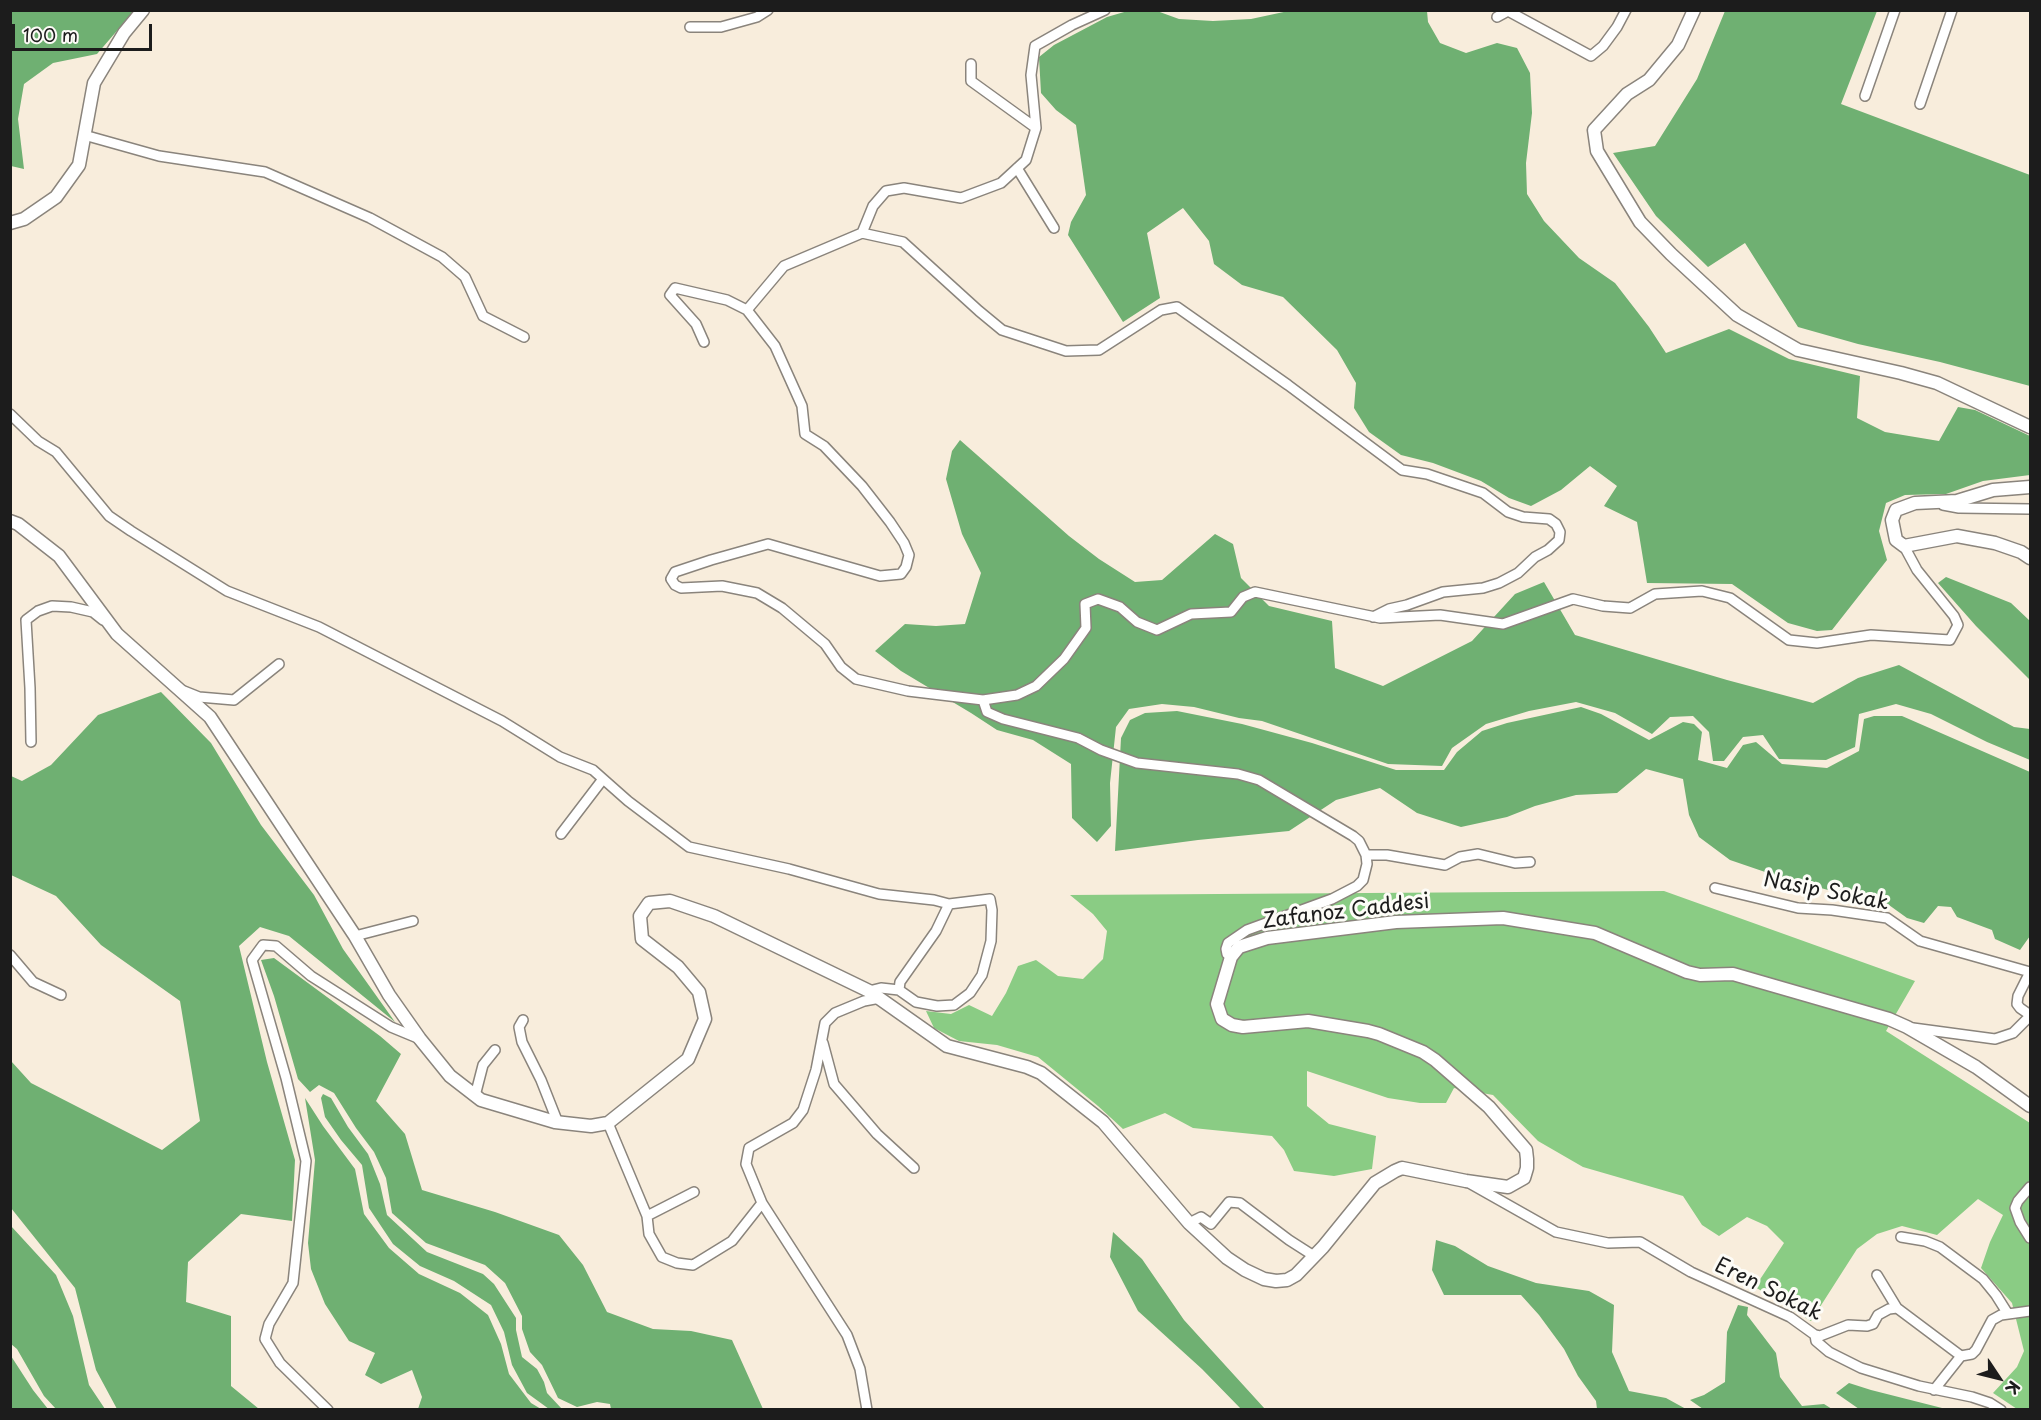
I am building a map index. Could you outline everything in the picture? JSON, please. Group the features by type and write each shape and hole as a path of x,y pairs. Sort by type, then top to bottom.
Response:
{"street":[{"path":"10,223 24,219 56,197 79,165 94,84 124,33 143,10"},
{"path":"690,27 721,27 757,17 768,10"},
{"path":"862,233 873,206 886,191 904,188 961,198 1001,183 1026,160 1036,128 1032,75 1035,46 1105,10"},
{"path":"1497,17 1508,11 1590,56 1603,46 1626,10"},
{"path":"1694,10 1678,45 1649,80 1627,94 1594,130 1597,151 1641,222 1671,254 1737,315 1798,350 1937,383 2031,427"},
{"path":"1865,96 1895,10"},
{"path":"1920,104 1952,10"},
{"path":"971,64 971,81 1036,128"},
{"path":"84,135 159,156 265,172 370,218 442,257 465,277 483,316 524,337"},
{"path":"1017,168 1054,228"},
{"path":"747,310 784,266 862,233 903,242 1002,330 1066,351 1099,350 1161,310 1177,307 1288,385 1402,470 1427,474 1482,493 1508,512 1523,517 1549,519 1556,524 1560,532 1559,540 1548,550 1534,557 1518,573 1499,583 1483,588 1443,592 1389,609 1373,617"},
{"path":"704,342 696,324 670,295 675,288 727,300 747,310 775,346 802,406 805,434 824,446 862,486 904,543 909,555 901,574 880,576 768,544 675,572 671,579 675,585 681,588 722,586 757,593 782,609 825,644 841,667 856,679 908,691 983,700 1017,694 1036,686 1064,659 1086,628 1084,604 1098,599 1119,607 1137,622 1157,630 1191,614 1231,612 1243,597 1255,592 1373,617 1403,618 1440,615 1503,624 1573,599 1603,606 1630,608 1656,594 1702,591 1730,598 1789,640 1817,643 1871,636 1950,640 1958,625 1954,616 1917,570 1904,546 1896,540 1892,520 1896,510 1915,503 1957,501 1993,490 2031,487"},
{"path":"10,414 38,441 56,452 109,516 227,591 329,632 502,721 560,757 593,770 628,801 689,847 789,869 879,894 934,900 949,904 990,899 993,922 991,940 982,975 970,993 954,1005 937,1006 916,1002 899,990 881,988 869,991"},
{"path":"1929,502 1959,508 2031,509"},
{"path":"10,521 18,524 58,556 117,634 210,717 355,936 389,995 420,1039 450,1076 481,1100 558,1123 591,1126 608,1123 688,1059 705,1019 699,992 678,967 642,939 640,916 650,903 670,901 714,916 869,991 948,1046 1027,1067 1041,1073 1102,1122 1190,1222 1227,1258 1264,1279 1287,1280 1296,1275 1375,1183 1402,1168 1509,1187 1524,1178 1527,1168 1526,1150 1489,1107 1435,1060 1379,1034 1308,1021 1243,1027 1222,1019 1217,1004 1231,957 1227,954 1228,943 1247,930 1332,899 1357,886 1363,880 1367,864 1366,855 1359,841 1258,780 1238,774 1137,763 1078,738 1003,719 987,712 983,700"},
{"path":"1904,546 1957,536 1995,543 2031,558"},
{"path":"31,742 26,620 38,611 52,606 71,607 93,612 112,627"},
{"path":"179,690 199,697 234,700 279,664"},
{"path":"561,834 603,779"},
{"path":"1366,855 1387,855 1445,865 1460,857 1478,854 1515,863 1530,862"},
{"name":"Nasip Sokak","path":"1715,888 1797,908 1832,910 1887,918 1920,941 2031,972"},
{"path":"899,990 900,982 936,931 949,904"},
{"name":"Zafanoz Caddesi","path":"1231,957 1239,947 1267,938 1396,922 1503,918 1595,933 1687,972 1700,975 1732,974 1870,1012 1907,1028 1976,1067 2031,1106"},
{"path":"355,936 413,921"},
{"path":"328,1410 280,1363 265,1339 269,1324 293,1283 306,1161 286,1078 252,960 263,945 276,946 311,976 391,1027 420,1039"},
{"path":"10,955 33,982 62,995"},
{"path":"1907,1028 1995,1040 2013,1033 2031,1015 2017,1004 2018,996 2031,972"},
{"path":"867,1410 860,1369 847,1335 762,1203 746,1164 749,1148 793,1123 803,1110 816,1070 825,1023 835,1013 864,1001 880,998"},
{"path":"523,1020 519,1027 522,1042 541,1080 558,1123"},
{"path":"822,1040 834,1084 877,1134 914,1168"},
{"path":"475,1096 483,1065 495,1050"},
{"path":"608,1123 647,1216 649,1234 662,1257 677,1263 693,1265 732,1241 762,1203"},
{"name":"Eren Sokak","path":"1466,1181 1556,1232 1608,1243 1640,1242 1691,1272 1790,1317 1815,1335 1820,1336 1848,1325 1867,1326 1873,1324 1878,1315 1897,1308"},
{"path":"2031,1187 2018,1201 2015,1209 2020,1222 2031,1238"},
{"path":"647,1216 694,1192"},
{"path":"1190,1222 1201,1217 1211,1224 1229,1202 1240,1203 1314,1256"},
{"path":"1901,1237 1925,1241 1948,1252 1983,1279 2008,1314"},
{"path":"1877,1275 1897,1308 1961,1356"},
{"path":"1934,1390 1961,1356 1972,1354 1976,1350 1992,1320 2001,1315 2031,1311"},
{"path":"1815,1335 1816,1341 1829,1352 1860,1368 1934,1390 1972,1396 2001,1410"}],"green space":[{"path":"1131,10 1157,11 1179,19 1213,21 1251,19 1293,10 1427,11 1428,22 1440,43 1466,53 1497,43 1517,48 1530,73 1532,113 1526,163 1527,194 1544,221 1579,258 1615,283 1666,353 1729,329 1789,359 1860,376 1857,418 1885,432 1939,441 1958,407 1975,410 2030,436 2030,475 1983,481 1946,494 1905,495 1886,503 1879,531 1887,560 1832,630 1817,631 1788,623 1732,584 1647,583 1637,522 1604,506 1617,486 1590,466 1561,490 1531,506 1509,498 1481,481 1433,463 1401,455 1369,432 1354,408 1356,383 1337,350 1283,297 1242,285 1214,264 1209,241 1183,208 1147,233 1160,298 1123,322 1068,235 1071,222 1086,195 1076,125 1056,110 1041,93 1039,57 1054,45 1107,17"},
{"path":"10,11 134,11 97,54 53,63 24,84 18,119 24,169 11,166"},
{"path":"1725,11 1877,11 1841,104 2030,175 2030,386 1798,327 1745,243 1708,267 1656,216 1613,153 1655,146 1697,79"},
{"path":"960,440 1069,536 1135,582 1162,580 1215,534 1233,544 1241,578 1269,606 1332,621 1335,668 1383,686 1472,641 1515,594 1544,582 1575,635 1813,703 1858,678 1899,665 2014,727 2030,729 2030,760 1931,714 1896,704 1859,714 1855,747 1826,760 1779,759 1763,735 1743,737 1724,761 1713,761 1709,732 1693,716 1670,717 1652,734 1615,713 1576,702 1529,711 1486,724 1452,748 1442,766 1388,764 1262,721 1194,707 1162,704 1129,709 1116,727 1110,783 1111,826 1097,842 1072,818 1071,764 1033,740 997,730 901,671 875,651 905,624 936,626 965,624 981,573 962,534 946,479 952,451"},
{"path":"1946,577 2011,603 2030,621 2030,680 1976,626 1938,583"},
{"path":"161,692 211,743 261,825 314,895 343,949 395,1022 289,936 260,927 239,946 267,1062 295,1160 292,1221 241,1214 188,1262 186,1302 231,1316 231,1386 259,1409 117,1409 96,1370 75,1288 11,1208 11,1061 31,1083 162,1150 200,1121 180,1001 101,945 56,896 11,875 11,776 22,781 51,765 98,715"},
{"path":"1581,707 1601,714 1649,740 1683,722 1694,724 1702,732 1698,760 1727,768 1743,745 1756,742 1782,764 1827,768 1859,751 1864,719 1874,716 1902,716 2030,772 2030,936 2020,950 1995,939 1992,930 1957,917 1951,907 1938,906 1924,923 1907,918 1882,900 1853,897 1730,860 1699,837 1689,815 1683,779 1646,769 1617,793 1576,795 1535,806 1507,817 1461,827 1417,813 1380,788 1336,800 1289,831 1115,851 1121,738 1130,720 1145,713 1177,711 1242,724 1312,743 1396,770 1444,770 1457,752 1482,731 1507,723"},
{"path":"1664,891 1915,981 1886,1031 2030,1123 2030,1409 2017,1409 1993,1393 2017,1367 2024,1351 2012,1303 1981,1268 2003,1215 1978,1199 1937,1235 1902,1226 1877,1234 1857,1249 1811,1321 1755,1287 1784,1243 1767,1226 1747,1217 1719,1236 1702,1225 1683,1196 1583,1167 1538,1141 1493,1095 1454,1088 1446,1103 1420,1103 1388,1098 1307,1071 1307,1106 1329,1124 1376,1136 1372,1169 1334,1176 1294,1171 1284,1150 1272,1136 1193,1128 1165,1113 1123,1129 1038,1057 997,1045 959,1041 934,1028 926,1011 951,1014 969,1005 992,1016 1006,993 1018,966 1036,960 1058,976 1083,979 1103,959 1107,931 1093,914 1070,895"},
{"path":"274,958 401,1054 376,1101 405,1134 422,1190 495,1212 559,1235 583,1265 607,1312 653,1329 691,1331 732,1340 763,1409 611,1409 610,1404 597,1402 577,1407 558,1398 542,1365 530,1352 522,1329 522,1316 505,1283 485,1265 426,1243 392,1213 386,1178 374,1152 334,1093 319,1085 310,1092 298,1079 261,960"},
{"path":"323,1094 331,1098 348,1127 368,1154 380,1184 387,1215 427,1252 483,1274 494,1284 516,1318 516,1330 522,1357 537,1369 547,1393 562,1409 549,1409 527,1393 512,1365 504,1332 491,1305 454,1281 420,1266 393,1244 369,1208 362,1165 325,1117 321,1098"},
{"path":"305,1098 355,1169 364,1214 389,1248 419,1274 460,1293 488,1315 501,1344 509,1374 531,1403 541,1409 418,1409 422,1397 412,1370 381,1384 365,1375 375,1353 349,1341 325,1304 311,1269 308,1243 315,1160"},
{"path":"11,1226 56,1275 73,1316 89,1385 105,1409 56,1409 44,1396 17,1349 11,1344"},
{"path":"1113,1232 1142,1259 1184,1320 1265,1409 1241,1409 1202,1369 1138,1311 1110,1257"},
{"path":"1436,1240 1455,1246 1488,1266 1536,1283 1589,1291 1614,1305 1612,1352 1629,1391 1666,1398 1686,1409 1597,1409 1596,1401 1578,1376 1564,1349 1521,1295 1444,1295 1432,1270"},
{"path":"1738,1305 1748,1307 1747,1315 1776,1353 1780,1377 1802,1406 1824,1404 1832,1409 1703,1409 1690,1400 1704,1395 1725,1382 1727,1332"},
{"path":"11,1356 33,1390 48,1409 11,1409"},
{"path":"1849,1383 1946,1409 1859,1409 1836,1393"}]}
